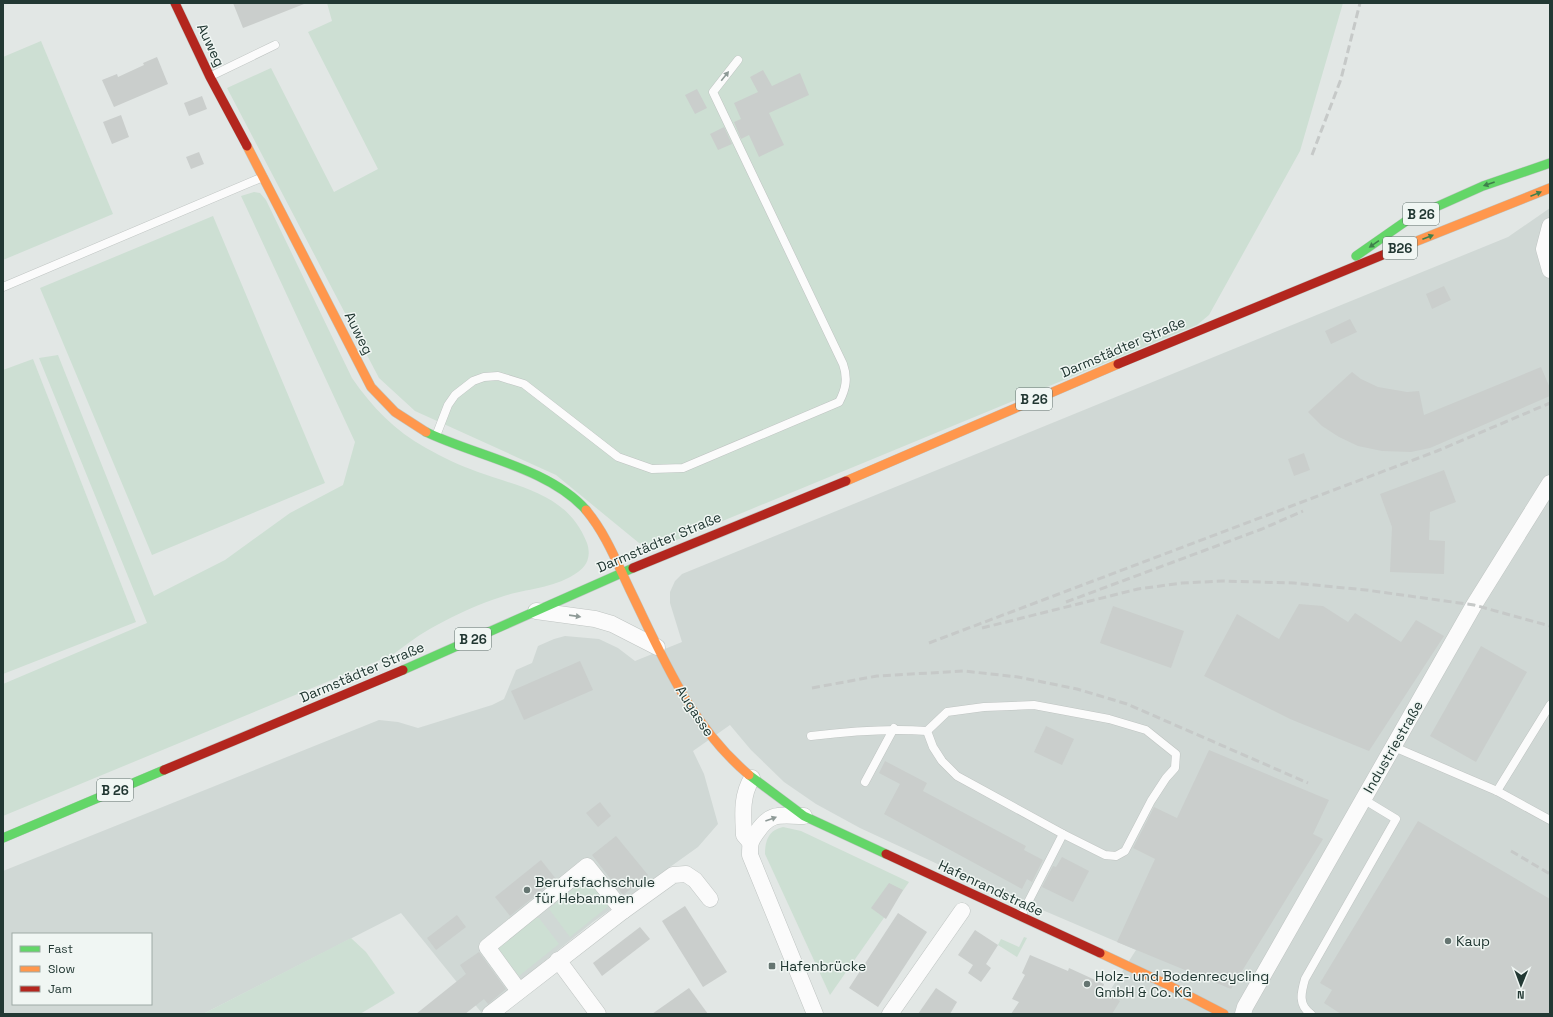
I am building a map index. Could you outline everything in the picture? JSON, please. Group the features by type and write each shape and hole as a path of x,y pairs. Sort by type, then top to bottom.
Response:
{"main road":[{"name":"Auweg","path":"176,3 210,77 264,177 372,387 383,401 398,415 436,436 534,475 568,494 594,520 622,572"},
{"name":"Darmstädter Straße","path":"1327,277 1409,219 1483,186 1550,163"},
{"name":"Darmstädter Straße","path":"3,838 411,667 622,572 887,464 1044,395 1247,310 1550,188"},
{"name":"Augasse","path":"622,572 661,653 684,696 707,732 752,778"},
{"name":"Hafenrandstraße","path":"752,778 804,816 1166,984 1224,1014"}],"street":[{"path":"1550,226 1544,249 1550,270"},
{"name":"Industriestraße","path":"1243,1014 1245,1007 1474,605 1550,483"},
{"path":"536,611 595,619 612,624 661,653"},
{"path":"750,842 744,835 743,810 745,792 752,778"},
{"path":"804,816 776,816 769,818 764,822 750,842 750,855 815,1014"},
{"path":"519,991 487,948 587,866 623,911"},
{"path":"490,1014 558,960 673,875 680,873 686,874 695,880 710,899"},
{"path":"890,1014 962,911"},
{"path":"558,960 598,1014"}],"lane":[{"path":"210,77 275,45"},
{"path":"436,436 448,405 455,395 473,381 484,377 498,376 524,384 618,458 652,469 683,468 839,402 846,385 847,375 843,364 712,92 738,60"},
{"path":"3,287 264,177"},
{"path":"811,736 858,730 894,728 927,731 947,712 984,707 1034,705 1109,719 1146,730 1176,754 1175,768 1166,778 1151,801 1125,851 1116,856 1105,855 1063,834 957,776 942,761 933,747 927,731"},
{"path":"1497,791 1550,705"},
{"path":"865,782 894,728"},
{"path":"1394,747 1497,791 1550,820"},
{"path":"1311,1014 1302,1004 1301,995 1305,980 1396,819 1363,799"},
{"path":"1021,917 1063,834"}],"shaded area":[{"path":"1550,208 1550,1014 1095,1014 1136,950 972,880 860,828 816,804 784,782 751,750 730,725 693,751 704,774 718,824 698,847 593,922 481,1012 401,913 203,1014 3,1014 3,871 379,720 398,722 418,728 492,705 504,699 516,670 532,663 538,646 554,639 565,636 599,639 618,648 635,661 682,642 670,603 670,592 675,581 682,574 1508,237"}],"green space":[{"path":"327,3 1343,3 1300,151 1209,315 1197,325 662,546 651,547 639,543 556,475 415,411 379,378 227,88 271,68 334,192 378,169 308,32 332,21"},
{"path":"41,41 113,214 3,260 3,57"},
{"path":"254,192 260,193 266,200 352,378 385,418 404,434 452,461 472,470 542,495 556,503 568,513 579,527 587,543 589,552 588,559 578,572 560,582 511,594 476,606 431,628 392,655 3,816 3,684 147,623 39,358 58,355 154,596 225,560 290,513 343,485 355,442 241,196"},
{"path":"213,216 325,483 152,555 40,288"},
{"path":"33,359 136,622 3,674 3,370"},
{"path":"783,827 801,831 909,882 830,995 765,854 767,840 771,833 778,828"},
{"path":"587,878 610,905 570,937 549,909"},
{"path":"534,918 539,918 559,944 519,976 498,949"},
{"path":"1024,937 1027,938 1017,957 998,945 1001,939 1019,947"},
{"path":"351,938 366,952 395,993 360,1014 203,1014"}],"building":[{"path":"233,3 304,3 304,4 243,28"},
{"path":"157,57 168,84 114,107 102,80 117,74 118,77"},
{"path":"763,70 772,86 800,73 809,95 769,113 784,145 759,157 749,135 741,139 734,122 741,119 734,103 758,92 750,77"},
{"path":"697,89 707,108 695,114 685,95"},
{"path":"202,96 207,109 189,116 184,103"},
{"path":"121,115 129,137 112,144 103,122"},
{"path":"724,127 732,144 718,150 710,134"},
{"path":"199,152 204,164 191,169 186,157"},
{"path":"1444,286 1451,300 1432,309 1426,294"},
{"path":"1350,319 1357,332 1331,344 1325,331"},
{"path":"1541,367 1550,388 1550,396 1430,448 1411,452 1382,451 1358,446 1339,437 1322,426 1308,412 1352,372 1361,379 1378,387 1407,392 1419,391 1424,415"},
{"path":"1304,453 1310,470 1294,476 1288,459"},
{"path":"1444,470 1456,502 1430,512 1429,540 1445,541 1444,574 1390,572 1392,527 1380,494"},
{"path":"1299,604 1323,606 1348,622 1355,613 1401,642 1416,620 1444,636 1369,751 1290,719 1204,676 1237,614 1279,639"},
{"path":"1113,606 1184,631 1171,668 1100,643"},
{"path":"1481,646 1527,672 1476,762 1430,736"},
{"path":"580,661 593,690 524,720 511,691"},
{"path":"1046,726 1074,739 1062,765 1034,752"},
{"path":"1209,750 1329,800 1313,834 1323,839 1231,989 1117,942 1155,859 1133,848 1154,807 1177,818"},
{"path":"885,761 927,783 923,791 1026,846 1024,850 1043,860 1032,882 1027,879 1022,889 884,814 900,784 879,773"},
{"path":"600,802 611,816 598,827 586,813"},
{"name":"Kaup","path":"1418,821 1550,899 1550,1014 1341,1014 1324,1003 1332,990 1320,983"},
{"path":"616,836 648,875 623,895 592,855"},
{"path":"1062,857 1089,871 1073,902 1042,887 1053,866 1056,867"},
{"name":"Berufsfachschule für Hebammen","path":"541,860 556,879 510,916 495,897"},
{"path":"889,883 903,890 886,919 871,908"},
{"path":"685,906 727,972 703,987 662,921"},
{"path":"898,913 927,932 878,1007 849,988"},
{"path":"457,915 466,927 436,950 427,938"},
{"path":"640,927 650,939 602,976 593,963"},
{"path":"975,930 998,945 986,964 991,968 981,982 968,973 973,965 958,955"},
{"path":"479,952 506,989 488,1004 484,999 465,1014 416,1014 466,974 460,965"},
{"path":"1030,955 1068,971 1069,968 1104,984 1102,989 1120,1001 1112,1014 1011,1014 1019,1002 1012,999 1025,975 1022,973"},
{"path":"689,988 708,1014 652,1014"},
{"path":"936,988 957,1002 950,1014 918,1014"}],"railway":[{"path":"1312,155 1341,79 1360,3"},
{"path":"929,643 1437,451 1550,403"},
{"path":"1066,602 1262,529 1303,511"},
{"path":"982,628 1138,589 1182,583 1223,581 1294,583 1366,590 1474,605 1550,626"},
{"path":"812,688 877,676 964,671 1018,677 1077,689 1127,704 1308,783"},
{"path":"1511,851 1550,874"}],"traffic: fast":[{"path":"1356,256 1409,219 1483,186 1550,163"},
{"path":"426,432 532,473 552,483 571,496 586,510"},
{"path":"403,670 633,568"},
{"path":"3,838 164,770"},
{"path":"749,775 804,816 886,854"}],"traffic: slow":[{"path":"247,146 371,387 395,412 426,432"},
{"path":"1402,247 1550,188"},
{"path":"846,481 1118,364"},
{"path":"586,510 611,549 654,641 694,712 710,735 749,775"},
{"path":"1100,953 1166,984 1224,1014"}],"traffic: jam":[{"path":"175,3 210,77 247,146"},
{"path":"1118,364 1402,247"},
{"path":"633,568 846,481"},
{"path":"164,770 403,670"},
{"path":"886,854 1100,953"}],"place":[{"name":"Berufsfachschule für Hebammen","path":"527,890"},
{"name":"Kaup","path":"1448,941"},
{"name":"Hafenbrücke","path":"772,966"},
{"name":"Holz- und Bodenrecycling GmbH & Co. KG","path":"1087,984"}]}
